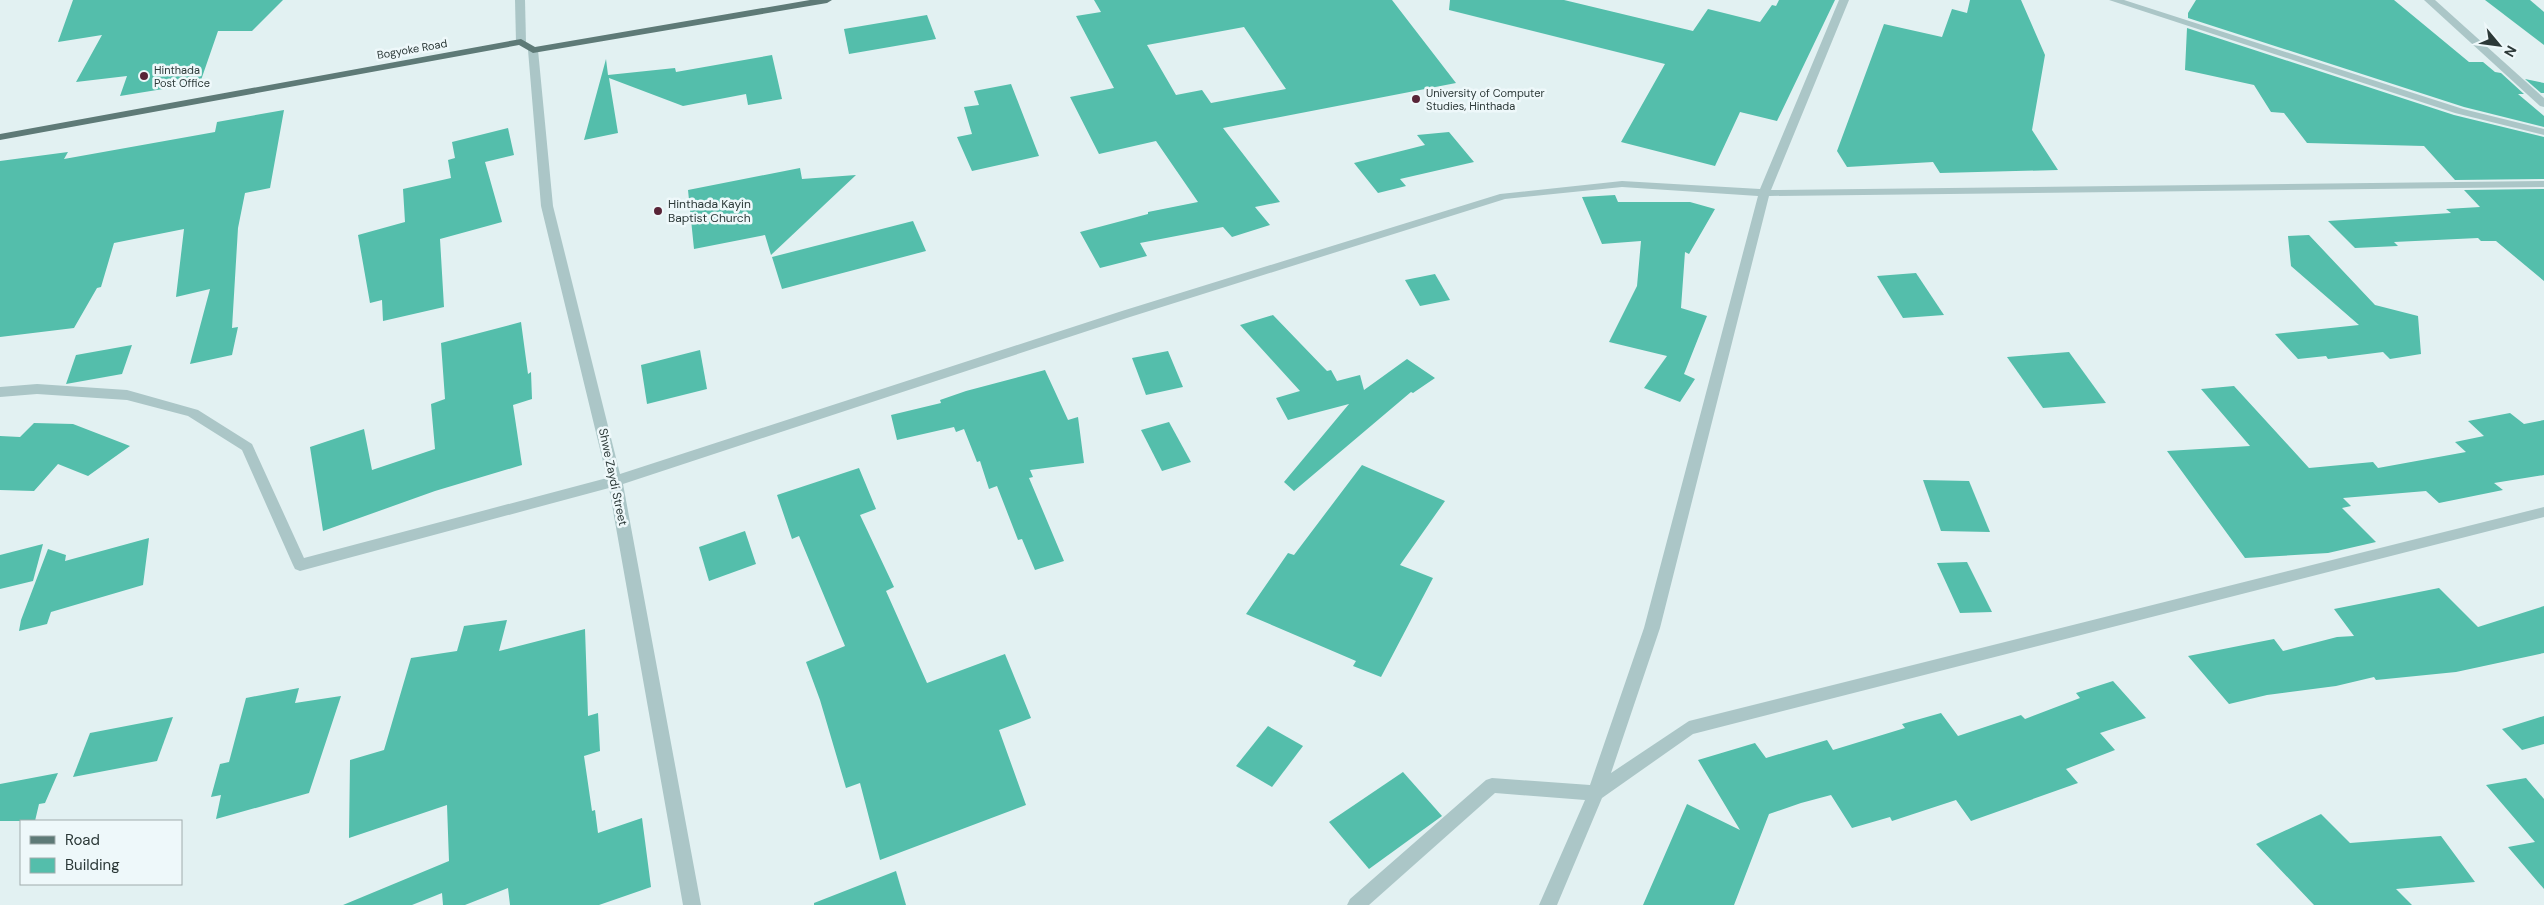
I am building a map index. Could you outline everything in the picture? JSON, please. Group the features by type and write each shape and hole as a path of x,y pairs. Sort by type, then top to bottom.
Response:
{"main road":[{"path":"521,42 533,50 827,0"},
{"name":"Bogyoke Road","path":"0,137 521,42"}],"street":[{"path":"520,0 521,42"},
{"path":"1548,905 1596,793 1652,628 1764,193 1844,0"},
{"path":"2114,0 2459,111 2544,132"},
{"path":"2429,0 2544,104"},
{"name":"Shwe Zaydi Street","path":"533,50 547,206 615,481 692,905"},
{"path":"0,392 36,389 127,395 193,413 247,447 300,565 615,481 1135,311 1504,196 1622,184 1764,193 2544,184"},
{"path":"1356,905 1492,786 1596,793 1689,728 2544,512"}],"building":[{"path":"73,0 283,0 252,31 218,31 200,83 120,96 127,76 76,82 102,35 58,42"},
{"path":"1094,0 1392,0 1456,83 1223,128 1280,202 1255,207 1270,225 1232,237 1223,227 1140,243 1147,256 1100,268 1080,232 1148,214 1148,212 1198,202 1156,141 1099,154 1070,97 1114,88 1076,16 1101,12","holes":["1244,27 1286,89 1211,103 1202,90 1176,95 1147,45"]},
{"path":"1450,0 1564,0 1693,31 1708,9 1760,22 1772,5 1776,6 1779,0 1835,0 1777,121 1740,112 1715,166 1621,142 1665,64 1449,10"},
{"path":"1970,0 2021,0 2045,55 2032,130 2058,170 1940,173 1933,162 1847,167 1837,151 1884,24 1942,37 1952,9 1967,13"},
{"path":"2196,0 2394,0 2469,62 2483,62 2495,72 2501,73 2524,94 2518,94 2544,116 2544,127 2464,107 2188,18 2188,13"},
{"path":"2485,0 2530,0 2544,12 2544,45"},
{"path":"927,15 936,39 849,54 844,29"},
{"path":"2187,28 2454,115 2544,137 2544,179 2455,180 2424,146 2307,143 2284,113 2271,112 2254,85 2185,70"},
{"path":"772,55 782,99 748,105 746,94 683,106 609,78 618,133 584,140 606,59 608,75 675,68 676,72"},
{"path":"2525,79 2544,83 2544,93 2541,93"},
{"path":"1011,84 1039,156 972,171 957,137 972,134 964,107 979,105 974,91"},
{"path":"284,110 270,188 245,193 238,228 232,328 238,327 232,355 190,364 210,289 176,297 184,229 114,243 101,287 97,288 74,328 0,337 0,161 68,152 64,159 215,132 217,122"},
{"path":"508,128 514,155 485,162 502,222 440,239 444,307 383,321 382,300 370,303 358,235 405,222 403,189 451,178 448,160 455,158 452,142"},
{"path":"1449,132 1474,162 1400,179 1406,186 1378,193 1354,163 1425,145 1417,135"},
{"path":"800,168 802,179 856,175 771,255 765,235 694,249 688,190"},
{"path":"2544,189 2544,281 2496,241 2481,241 2478,238 2394,242 2398,246 2355,248 2328,221 2451,213 2446,209 2480,207 2464,190"},
{"path":"1615,195 1618,202 1690,202 1715,209 1689,254 1685,252 1681,308 1707,316 1684,374 1695,379 1680,402 1644,388 1667,356 1609,342 1637,286 1641,241 1602,244 1582,197"},
{"path":"913,221 926,251 782,289 772,257"},
{"path":"2309,235 2375,305 2418,316 2421,354 2390,359 2383,352 2328,359 2326,356 2298,359 2275,334 2359,325 2291,266 2288,236"},
{"path":"1916,273 1944,315 1903,318 1877,276"},
{"path":"1435,274 1450,300 1420,306 1405,280"},
{"path":"1273,315 1327,371 1331,370 1337,381 1360,375 1364,390 1407,359 1435,378 1413,393 1411,392 1294,491 1284,482 1349,404 1288,420 1276,398 1300,391 1240,325"},
{"path":"521,322 528,374 531,372 532,399 513,405 522,465 435,491 323,531 310,447 364,429 372,470 435,449 431,404 445,399 441,343"},
{"path":"132,345 122,374 66,384 76,355"},
{"path":"700,350 707,389 647,404 641,365"},
{"path":"1168,351 1183,387 1146,395 1132,358"},
{"path":"2069,352 2106,403 2043,408 2007,357"},
{"path":"1045,370 1068,420 1078,417 1084,463 1030,470 1033,477 1029,478 1064,561 1035,570 1022,539 1018,540 997,486 989,489 980,461 977,462 964,429 956,432 954,427 897,440 891,415 941,403 940,400 966,391"},
{"path":"2234,386 2309,468 2373,462 2378,468 2466,452 2455,442 2484,436 2468,421 2510,413 2524,424 2544,420 2544,475 2494,483 2503,490 2439,503 2426,491 2343,498 2351,506 2342,508 2376,542 2328,553 2245,558 2167,451 2250,446 2201,389"},
{"path":"1169,422 1191,462 1162,471 1141,430"},
{"path":"34,423 73,424 130,446 88,476 58,464 34,491 0,490 0,436 20,437"},
{"path":"1362,465 1445,501 1400,565 1433,578 1381,677 1353,666 1356,661 1246,614 1288,553 1294,555"},
{"path":"859,468 876,509 860,515 894,587 886,591 927,683 1005,654 1031,718 999,730 1026,805 880,860 860,783 846,788 820,700 806,662 845,646 799,536 792,539 777,495"},
{"path":"1923,480 1969,481 1990,532 1941,531"},
{"path":"745,531 756,564 709,581 699,547"},
{"path":"149,538 143,585 51,612 47,624 19,631 21,620 48,549 66,555 65,561"},
{"path":"43,544 33,581 0,589 0,555"},
{"path":"1967,562 1992,612 1960,613 1937,563"},
{"path":"2439,588 2478,627 2544,606 2544,653 2456,672 2376,680 2374,677 2336,686 2267,695 2229,704 2188,656 2274,639 2283,651 2337,637 2354,636 2334,609"},
{"path":"507,620 499,651 585,629 588,716 598,713 600,751 584,756 592,811 595,810 598,833 642,818 651,887 599,905 510,905 508,888 465,905 443,905 442,893 412,905 343,905 449,861 447,805 349,838 350,760 384,750 411,658 457,651 464,626"},
{"path":"2113,681 2146,718 2100,733 2115,750 2066,769 2078,783 1971,821 1956,800 1892,821 1890,817 1852,828 1831,795 1801,803 1769,814 1734,905 1643,905 1687,804 1740,830 1698,760 1755,743 1766,758 1827,740 1833,750 1905,728 1902,724 1941,713 1958,736 2021,715 2025,719 2080,698 2076,693"},
{"path":"299,688 295,703 341,696 309,793 216,819 221,795 211,797 220,764 229,762 246,698"},
{"path":"2544,716 2544,744 2522,750 2502,729"},
{"path":"173,717 157,761 73,777 90,733"},
{"path":"1268,726 1303,746 1272,787 1236,766"},
{"path":"1403,772 1442,816 1369,869 1329,822"},
{"path":"58,773 45,803 39,804 35,820 0,821 0,784"},
{"path":"2526,778 2544,799 2544,889 2508,847 2535,842 2486,785"},
{"path":"2321,814 2350,843 2441,836 2475,882 2396,889 2412,905 2314,905 2256,844"},
{"path":"896,871 906,905 814,905 814,903"}],"place":[{"name":"Hinthada Post Office","path":"144,76"},
{"name":"University of Computer Studies, Hinthada","path":"1416,99"},
{"name":"Hinthada Kayin Baptist Church","path":"658,211"}]}
